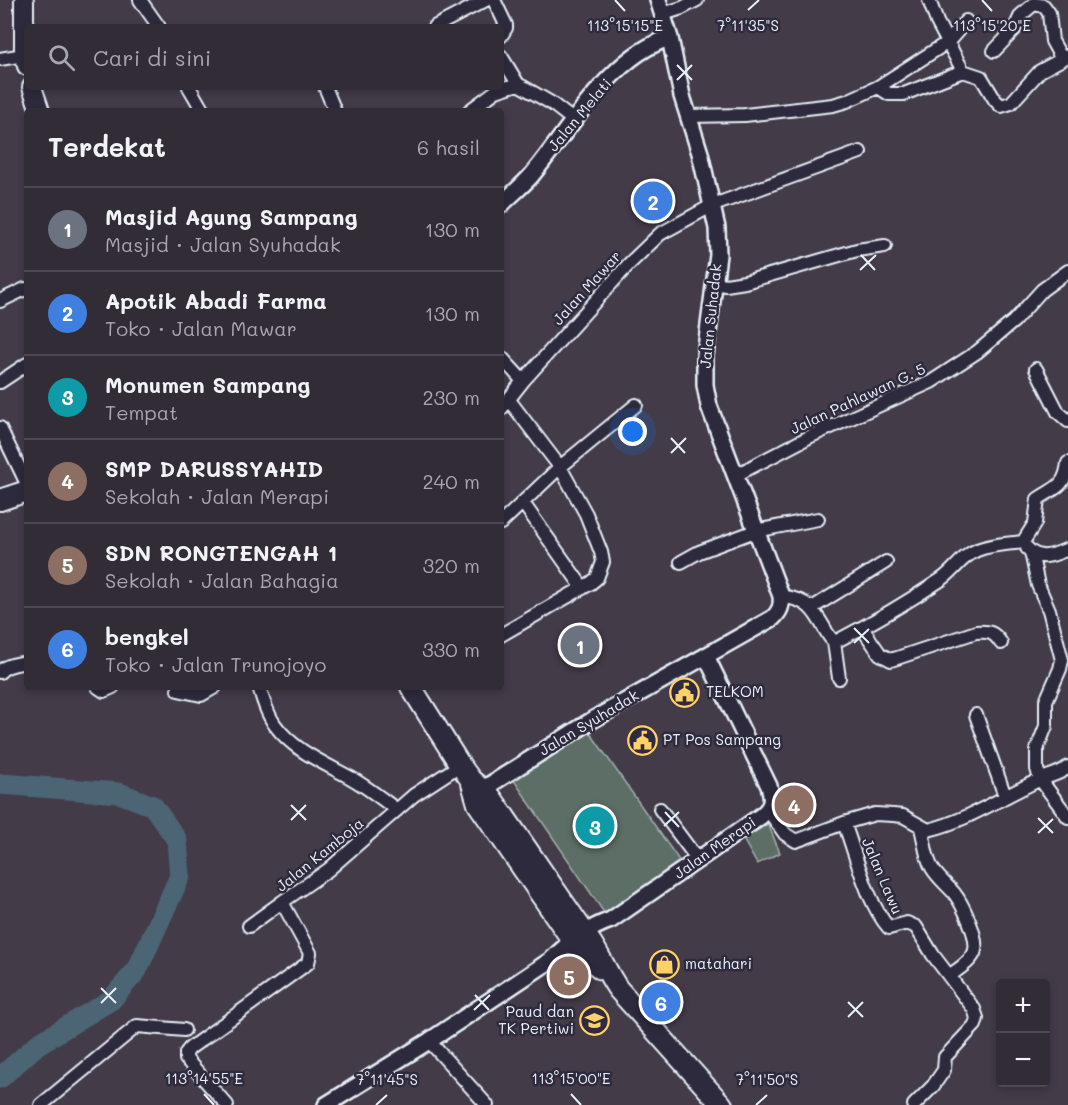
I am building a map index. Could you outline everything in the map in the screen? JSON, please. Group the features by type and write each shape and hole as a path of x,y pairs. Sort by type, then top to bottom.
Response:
{"highway":[{"path":"0,500 24,492"},
{"path":"414,690 472,782 478,804 582,941 590,961 606,972 632,1006 722,1105"}],"main road":[{"path":"24,0 25,24"},
{"path":"33,90 39,108"}],"street":[{"path":"140,0 157,24"},
{"path":"440,24 486,0"},
{"path":"494,0 506,25 504,29"},
{"path":"661,7 682,8 697,0"},
{"path":"929,0 963,71"},
{"path":"878,87 889,94 904,94 963,71 981,77 995,100 1003,106 1011,103 1040,71 1065,57 1052,41 1047,3 1034,4 1028,8 1014,30 994,51"},
{"name":"Jalan Suhadak","path":"661,7 682,96 700,153 717,228 718,241 705,356 708,406 781,596"},
{"path":"688,116 745,115 833,105 847,101 878,87 948,42 966,21"},
{"name":"Jalan Melati","path":"504,202 530,176 573,120 616,73 646,46 669,38"},
{"path":"0,59 24,60"},
{"path":"504,61 518,84 551,103 573,120"},
{"path":"504,88 518,84"},
{"path":"191,90 201,108"},
{"path":"326,90 334,108"},
{"path":"473,108 499,90"},
{"name":"Jalan Mawar","path":"505,405 523,381 643,248 660,234 711,206 860,152"},
{"path":"714,283 726,285 745,282 857,250 885,246"},
{"name":"Jalan Pahlawan G. 5","path":"736,475 811,436 931,382 977,352 1014,321 1042,290 1068,271"},
{"path":"0,301 24,289"},
{"path":"504,360 523,381"},
{"path":"0,382 24,366"},
{"path":"1036,369 1058,412 1068,421"},
{"path":"504,633 597,578 603,562 586,514 560,467 505,405"},
{"path":"504,520 560,467 636,405"},
{"path":"0,428 24,478"},
{"path":"1068,464 1061,485 1038,499 1035,523 1027,547 1038,585 1049,610 1062,660 1046,700 1046,726 1037,749 1037,769 1040,779 1068,817"},
{"path":"522,503 583,588"},
{"path":"681,562 699,552 755,531 818,519"},
{"path":"834,642 896,610 946,576 960,560 976,550 997,545 1027,547 1041,557 1051,557 1068,549"},
{"path":"812,608 886,562"},
{"path":"706,656 773,618 779,613 782,604 781,596 807,603 812,608 834,642 840,678"},
{"path":"862,628 880,654 891,660 976,632 988,631 995,634 1001,643"},
{"name":"Jalan Syuhadak","path":"472,782 594,719 706,656"},
{"name":"Jalan Merapi","path":"326,1105 429,1041 551,960 572,955 582,941 768,810 772,802 769,786 706,656"},
{"path":"0,672 13,664 24,662"},
{"path":"178,690 201,695 210,690"},
{"path":"260,690 275,725 287,739 300,750 353,779 397,810"},
{"path":"976,715 1005,796"},
{"path":"768,810 785,834 796,841 875,814 903,816 928,830 965,817 1068,767"},
{"name":"Jalan Kamboja","path":"227,1105 186,1059 186,1053 308,963 310,954 282,902 328,870 414,795 472,782"},
{"path":"660,809 698,860"},
{"name":"Jalan Lawu","path":"844,823 857,863 881,920 889,928 906,923 912,924 974,1009 977,1018 975,1025 945,1057 944,1070 933,1086 914,1105"},
{"path":"921,828 927,857 933,870 955,894 972,930 975,943 975,951 970,958 949,976"},
{"path":"249,926 282,902"},
{"path":"41,1105 136,1026 183,1030"},
{"path":"429,1041 487,1105"}],"green space":[{"path":"589,731 683,866 607,917 513,779"},
{"path":"768,824 780,853 757,864 743,839"}],"waterway":[{"path":"0,784 119,793 153,806 177,840 180,876 137,970 111,1000 38,1044 0,1078"}],"place":[{"name":"Apotik Abadi Farma","path":"653,201"},
{"name":"Masjid Agung Sampang","path":"580,645"},
{"name":"TELKOM","path":"685,692"},
{"name":"PT Pos Sampang","path":"642,740"},
{"name":"SMP DARUSSYAHID","path":"794,805"},
{"name":"Monumen Sampang","path":"595,826"},
{"name":"matahari","path":"664,964"},
{"name":"SDN RONGTENGAH 1","path":"569,976"},
{"name":"bengkel","path":"661,1002"},
{"name":"Paud dan TK Pertiwi","path":"595,1021"}]}
